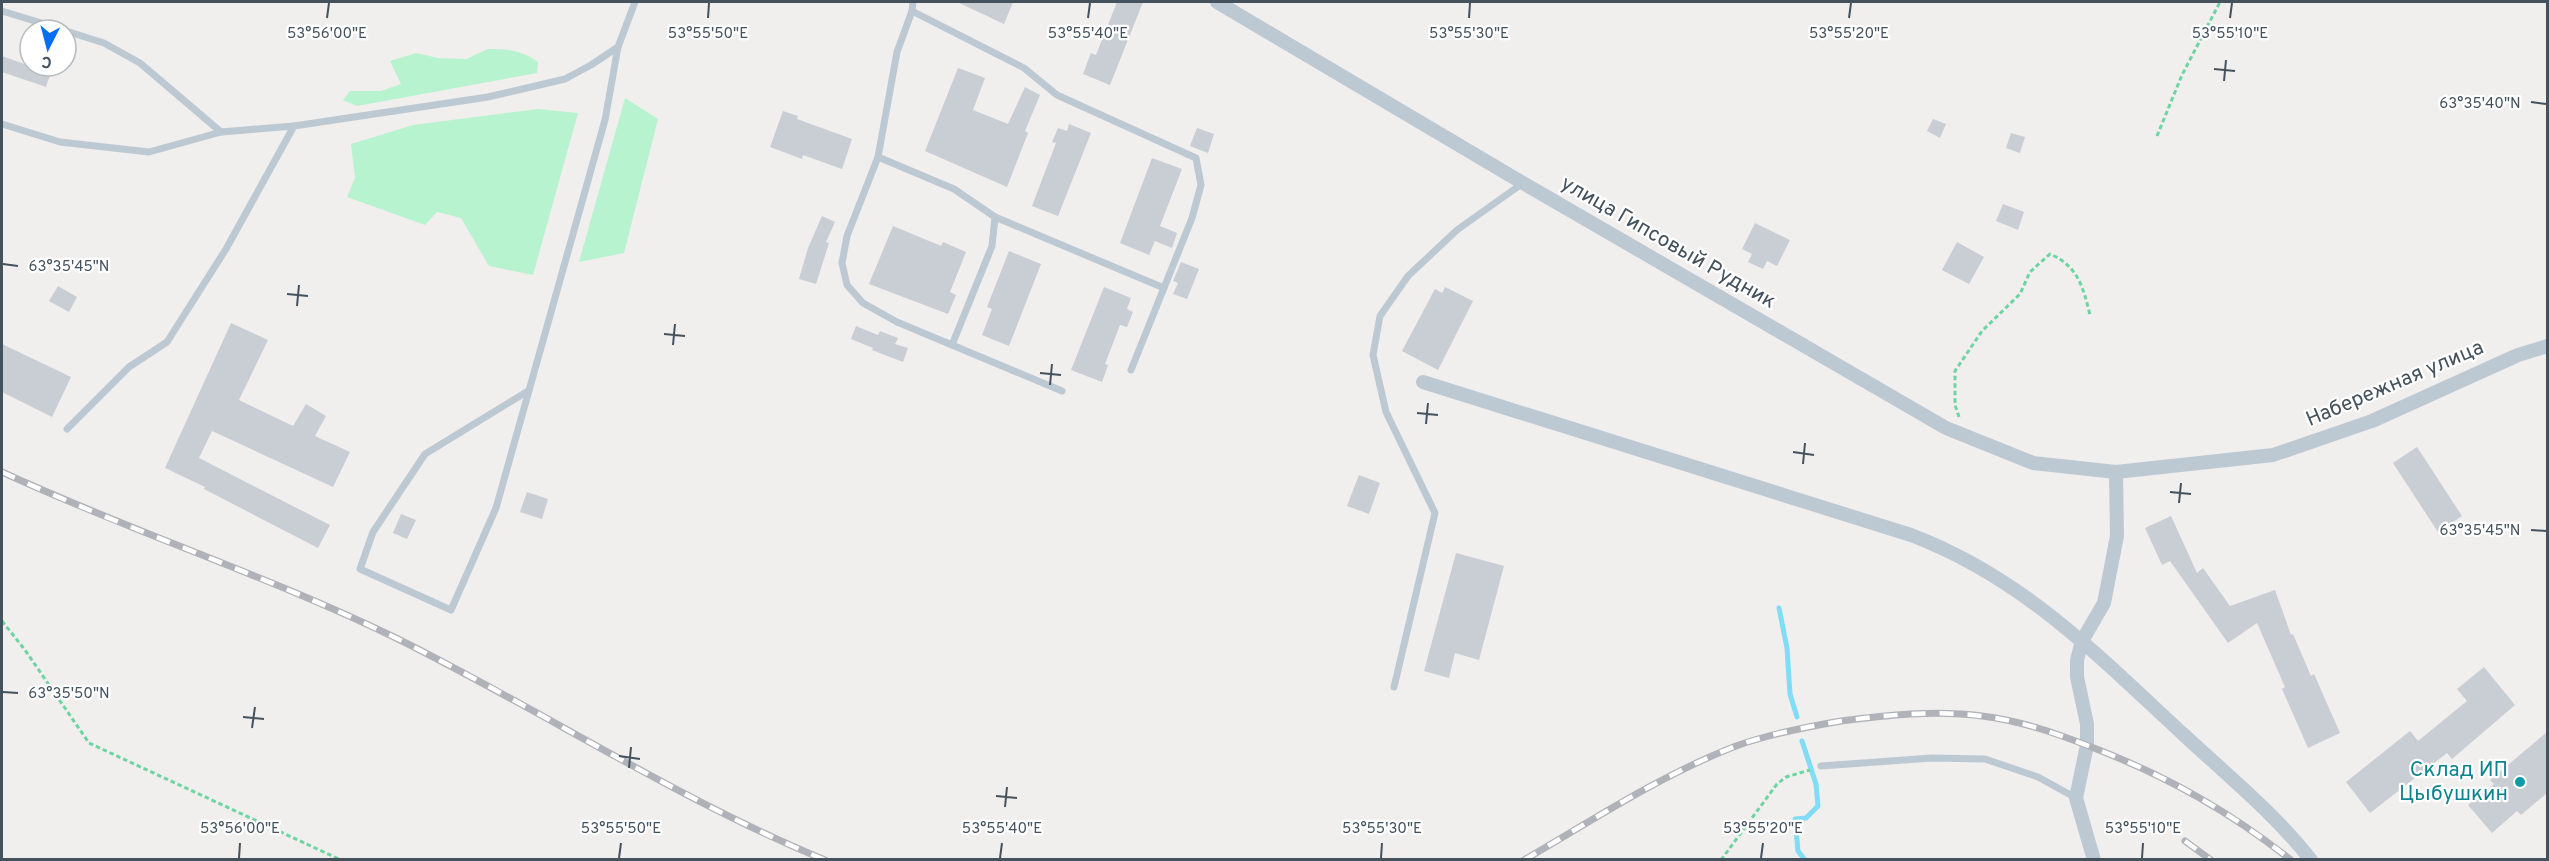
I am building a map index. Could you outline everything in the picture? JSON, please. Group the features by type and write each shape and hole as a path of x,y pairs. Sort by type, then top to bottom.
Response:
{"street":[{"name":"улица Гипсовый Рудник","path":"1217,2 1523,183 1946,428 2033,463 2116,472"},
{"name":"Набережная улица","path":"2116,472 2273,455 2372,421 2518,355 2547,346"},
{"path":"1423,382 1888,528 1941,546 1980,566 2024,594 2082,641 2276,821 2311,860"},
{"path":"2094,860 2076,798 2087,745 2087,724 2077,677 2077,660 2082,641 2104,603 2117,536 2116,472"}],"lane":[{"path":"528,391 426,454 373,532 360,569 451,610 496,508 605,120 618,46 635,2"},
{"path":"913,2 897,52 878,157 847,236 842,263 847,285 864,303 897,322 1062,391"},
{"path":"2,10 27,18"},
{"path":"912,11 1024,68 1057,95 1196,158 1201,185 1192,218 1131,370"},
{"path":"78,34 104,43 140,63 221,132"},
{"path":"2,124 60,142 149,152 221,132 294,126 488,97 565,79 618,46"},
{"path":"67,429 129,368 167,342 226,249 294,126"},
{"path":"878,157 954,189 995,217 1164,288"},
{"path":"1394,687 1436,513 1386,412 1373,356 1380,316 1408,276 1457,230 1523,183"},
{"path":"952,345 992,246 995,217"},
{"path":"1821,766 1932,758 1985,759 2038,777 2076,798"}],"path":[{"path":"2157,136 2182,75 2220,2"},
{"path":"1965,435 1954,405 1955,371 1982,331 2020,294 2030,272 2050,254 2066,261 2083,285 2090,315"},
{"path":"2,621 25,650 89,743 341,860"},
{"path":"1721,860 1777,784 1786,777 1821,766"}],"green space":[{"path":"488,49 508,50 526,55 538,62 537,73 357,106 343,100 350,91 381,91 401,84 390,61 416,53 438,58 466,59"},
{"path":"625,98 658,119 624,253 579,262"},
{"path":"538,109 578,113 533,275 489,266 461,218 437,212 425,225 347,197 355,178 351,144 413,125"}],"building":[{"path":"957,2 1013,2 1004,24"},
{"path":"1117,2 1143,2 1110,85 1083,74 1091,53 1096,55"},
{"path":"2,56 18,62 18,77 2,72"},
{"path":"958,68 985,78 973,110 1008,124 1025,87 1040,95 1025,131 1028,133 1007,187 925,151"},
{"path":"20,78 49,78 46,87"},
{"path":"783,111 798,116 797,119 852,139 842,169 803,155 802,159 770,147"},
{"path":"1933,119 1946,124 1940,138 1927,131"},
{"path":"1069,124 1091,133 1058,216 1032,206 1056,143 1052,142 1058,128 1067,131"},
{"path":"1197,128 1214,134 1208,153 1190,146"},
{"path":"2011,133 2025,137 2020,153 2006,148"},
{"path":"1152,158 1182,169 1160,226 1177,233 1172,248 1155,241 1149,255 1120,243"},
{"path":"2003,204 2024,212 2018,230 1996,221"},
{"path":"822,216 835,222 826,242 829,243 816,284 799,279 808,248"},
{"path":"1755,223 1790,240 1777,266 1767,261 1763,269 1748,262 1752,254 1742,249"},
{"path":"893,226 941,246 943,242 966,252 950,292 956,295 948,314 869,284"},
{"path":"1957,242 1984,257 1969,284 1942,270"},
{"path":"1009,251 1041,264 1009,346 982,335 992,309 987,307"},
{"path":"1181,262 1199,269 1187,299 1173,294 1178,283 1173,281"},
{"path":"58,286 77,297 69,312 49,301"},
{"path":"1104,287 1131,298 1127,309 1133,312 1127,327 1120,325 1105,364 1108,365 1102,382 1071,370"},
{"path":"1445,287 1473,301 1438,370 1402,351 1435,289 1442,293"},
{"path":"231,323 268,340 239,400 293,426 306,404 326,416 315,436 350,452 333,487 212,431 199,458 330,525 318,548 165,468"},
{"path":"856,326 878,335 880,331 898,338 895,344 908,348 903,362 851,339"},
{"path":"2,344 71,377 52,417 2,392"},
{"path":"2417,447 2462,516 2438,532 2393,463"},
{"path":"1359,475 1380,483 1369,514 1347,506"},
{"path":"527,492 548,499 542,519 520,512"},
{"path":"401,514 416,520 407,539 393,533"},
{"path":"2171,516 2197,573 2203,568 2230,606 2275,590 2291,635 2293,634 2311,676 2314,674 2340,733 2308,748 2257,623 2228,643 2170,561 2162,565 2145,528"},
{"path":"1456,553 1504,566 1479,660 1455,653 1449,678 1424,671"},
{"path":"2484,667 2515,705 2452,759 2447,753 2370,813 2346,782 2410,731 2418,741 2467,701 2457,689"},
{"name":"Склад ИП Цыбушкин","path":"2547,732 2547,793 2521,815 2517,811 2492,833 2468,805 2494,784 2490,780"}],"waterway":[{"path":"1779,608 1787,648 1790,694 1797,717"},
{"path":"1802,741 1816,784 1818,806 1806,818 1795,819 1798,851 1805,860"}],"railway":[{"path":"2,472 101,515 300,595 398,639 716,810 825,860"},
{"path":"1524,860 1654,784 1736,746 1774,734 1841,721 1929,713 1964,714 2012,721 2099,750 2175,784 2245,826 2291,860"},
{"path":"2185,841 2211,860"}],"place":[{"name":"Склад ИП Цыбушкин","path":"2520,782"}]}
